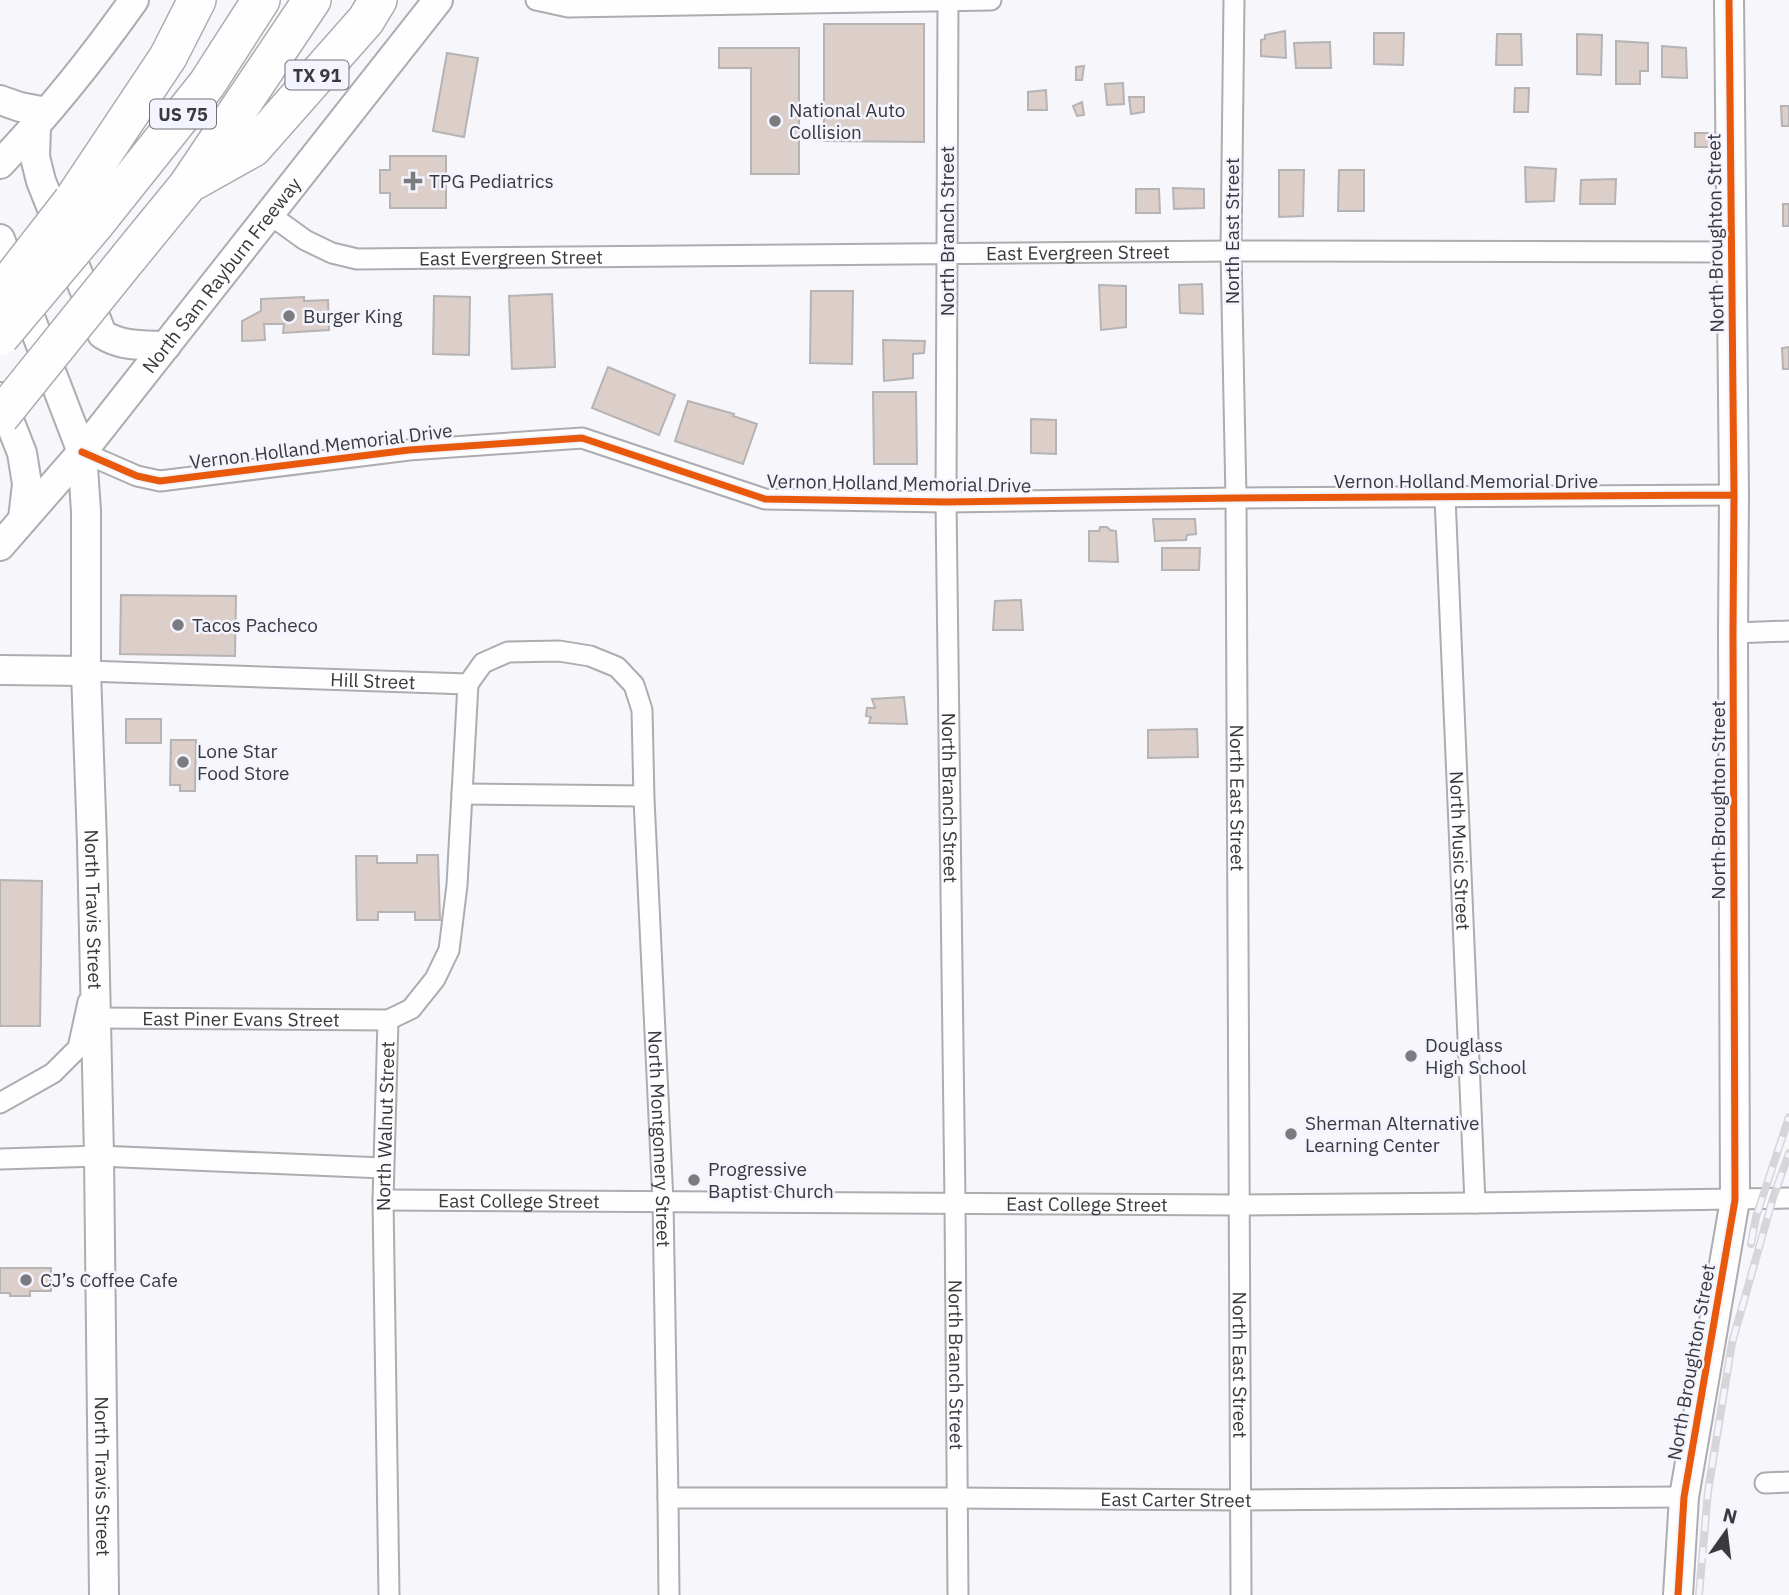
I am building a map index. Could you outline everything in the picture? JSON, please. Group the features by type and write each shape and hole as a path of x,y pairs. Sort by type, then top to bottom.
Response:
{"highway":[{"path":"0,294 84,212 197,0"},
{"name":"US 75","path":"0,337 84,212 207,84 261,0"},
{"name":"US 75","path":"0,417 187,186 312,0"},
{"name":"TX 91","path":"187,186 253,148 366,19 378,0"}],"main road":[{"path":"0,164 66,89 134,0"},
{"name":"North Sam Rayburn Freeway","path":"0,546 82,452 438,0"},
{"name":"North Broughton Street","path":"1678,1595 1684,1497 1735,1200 1734,495 1729,0"},
{"path":"0,100 41,119"},
{"path":"41,119 35,157 41,181 103,334 124,344 166,346"},
{"name":"North Travis Street","path":"0,239 82,452 86,511 86,671 93,843 104,1595"},
{"path":"0,397 22,453 27,484 23,519"},
{"path":"0,670 86,671"}],"street":[{"path":"536,0 568,7 991,0"},
{"name":"North Branch Street","path":"948,0 946,502 958,1595"},
{"name":"North East Street","path":"1234,0 1231,251 1236,498 1241,1595"},
{"name":"East Evergreen Street","path":"269,214 305,240 331,253 357,259 1231,251 1731,252"},
{"name":"Vernon Holland Memorial Drive","path":"82,452 137,476 160,481 409,450 582,438 765,499 946,502 1734,495"},
{"name":"North Music Street","path":"1445,497 1475,1203"},
{"path":"1733,633 1789,631"},
{"name":"North Montgomery Street","path":"468,684 483,663 508,652 559,651 590,656 617,667 634,685 642,710 643,796 663,1202 668,1595"},
{"name":"Hill Street","path":"86,671 468,684"},
{"name":"North Walnut Street","path":"389,1595 383,1200 388,1020 411,1009 435,979 449,950 457,885 468,684"},
{"path":"462,794 643,796"},
{"path":"0,1103 53,1073 78,1048 94,970"},
{"name":"East Piner Evans Street","path":"96,1018 388,1020"},
{"path":"0,1159 99,1156 383,1168"},
{"name":"East College Street","path":"383,1200 1239,1205 1789,1198"},
{"path":"1765,1483 1789,1482"},
{"name":"East Carter Street","path":"668,1498 1239,1500 1684,1497"}],"building":[{"name":"National Auto Collision","path":"824,24 924,24 924,142 824,141"},
{"path":"1285,31 1286,58 1261,56 1261,40 1265,39 1265,35"},
{"path":"1374,33 1404,33 1403,65 1374,64"},
{"path":"1497,34 1521,34 1522,65 1496,65"},
{"path":"1577,34 1602,35 1601,75 1577,74"},
{"path":"1616,41 1648,43 1648,71 1640,71 1640,84 1616,84"},
{"path":"1330,42 1331,68 1296,68 1294,43"},
{"path":"1662,46 1686,48 1687,78 1662,77"},
{"name":"National Auto Collision","path":"719,48 799,48 799,174 751,174 751,68 719,68"},
{"path":"447,53 478,58 464,137 433,131"},
{"path":"1084,66 1082,80 1076,80 1076,67"},
{"path":"1123,83 1124,104 1107,105 1105,84"},
{"path":"1515,88 1529,88 1528,112 1514,112"},
{"path":"1046,90 1047,110 1028,110 1028,92"},
{"path":"1129,97 1144,97 1144,112 1131,114"},
{"path":"1082,102 1084,115 1077,116 1073,106"},
{"path":"1781,106 1789,106 1789,126 1782,126"},
{"path":"1695,133 1710,133 1711,147 1695,147"},
{"name":"TPG Pediatrics","path":"390,156 446,156 446,208 390,208 390,193 380,193 380,170 390,170"},
{"path":"1525,167 1556,169 1554,201 1526,202"},
{"path":"1279,170 1304,170 1303,216 1279,217"},
{"path":"1339,170 1364,170 1364,211 1338,211"},
{"path":"1616,179 1615,204 1580,204 1581,180"},
{"path":"1173,188 1204,189 1204,208 1174,209"},
{"path":"1136,189 1159,189 1160,213 1136,213"},
{"path":"1783,204 1789,204 1789,226 1783,226"},
{"path":"1202,284 1203,314 1180,313 1179,285"},
{"path":"1099,285 1126,286 1126,327 1101,330"},
{"path":"811,291 853,291 852,364 810,363"},
{"path":"552,294 555,367 512,369 509,296"},
{"path":"434,296 470,297 469,355 433,354"},
{"name":"Burger King","path":"304,297 304,301 328,300 329,330 283,333 284,324 264,324 265,340 242,341 242,321 261,311 261,299"},
{"path":"883,340 925,341 924,353 913,354 913,378 884,381"},
{"path":"1789,347 1789,369 1783,369 1782,348"},
{"path":"608,367 675,395 659,435 592,408"},
{"path":"873,392 916,392 917,464 874,464"},
{"path":"688,401 734,414 733,416 757,424 743,464 675,441"},
{"path":"1031,419 1056,420 1056,454 1031,453"},
{"path":"1153,519 1195,519 1196,534 1187,535 1186,540 1155,541"},
{"path":"1100,527 1116,531 1118,562 1089,561 1089,531 1099,531"},
{"path":"1162,548 1200,548 1199,570 1162,570"},
{"name":"Tacos Pacheco","path":"121,595 236,596 235,656 120,654"},
{"path":"1021,600 1023,630 993,630 995,601"},
{"path":"904,697 907,724 869,723 871,717 866,716 867,708 875,708 872,699"},
{"path":"126,719 161,719 161,743 126,743"},
{"path":"1197,729 1198,757 1148,758 1148,730"},
{"name":"Lone Star Food Store","path":"171,740 196,740 195,791 180,791 180,785 170,785"},
{"path":"417,855 438,855 440,920 415,920 415,912 378,912 378,920 357,920 356,856 377,856 377,863 417,863"},
{"path":"0,880 42,881 40,1026 0,1026"},
{"name":"CJ’s Coffee Cafe","path":"0,1268 51,1268 51,1291 30,1291 30,1296 0,1293"}],"railway":[{"path":"1751,1244 1756,1217 1789,1117"},
{"path":"1699,1595 1708,1491 1732,1343 1773,1198 1789,1153"}],"cycle path":[{"path":"1678,1595 1684,1497 1735,1200 1734,495 1729,0"},
{"path":"82,452 137,476 160,481 409,450 582,438 765,499 946,502 1734,495"}],"place":[{"name":"National Auto Collision","path":"775,121"},
{"name":"TPG Pediatrics","path":"413,181"},
{"name":"Burger King","path":"289,316"},
{"name":"Tacos Pacheco","path":"178,625"},
{"name":"Lone Star Food Store","path":"183,762"},
{"name":"Douglass High School","path":"1411,1056"},
{"name":"Sherman Alternative Learning Center","path":"1291,1134"},
{"name":"Progressive Baptist Church","path":"694,1180"},
{"name":"CJ’s Coffee Cafe","path":"26,1280"}]}
